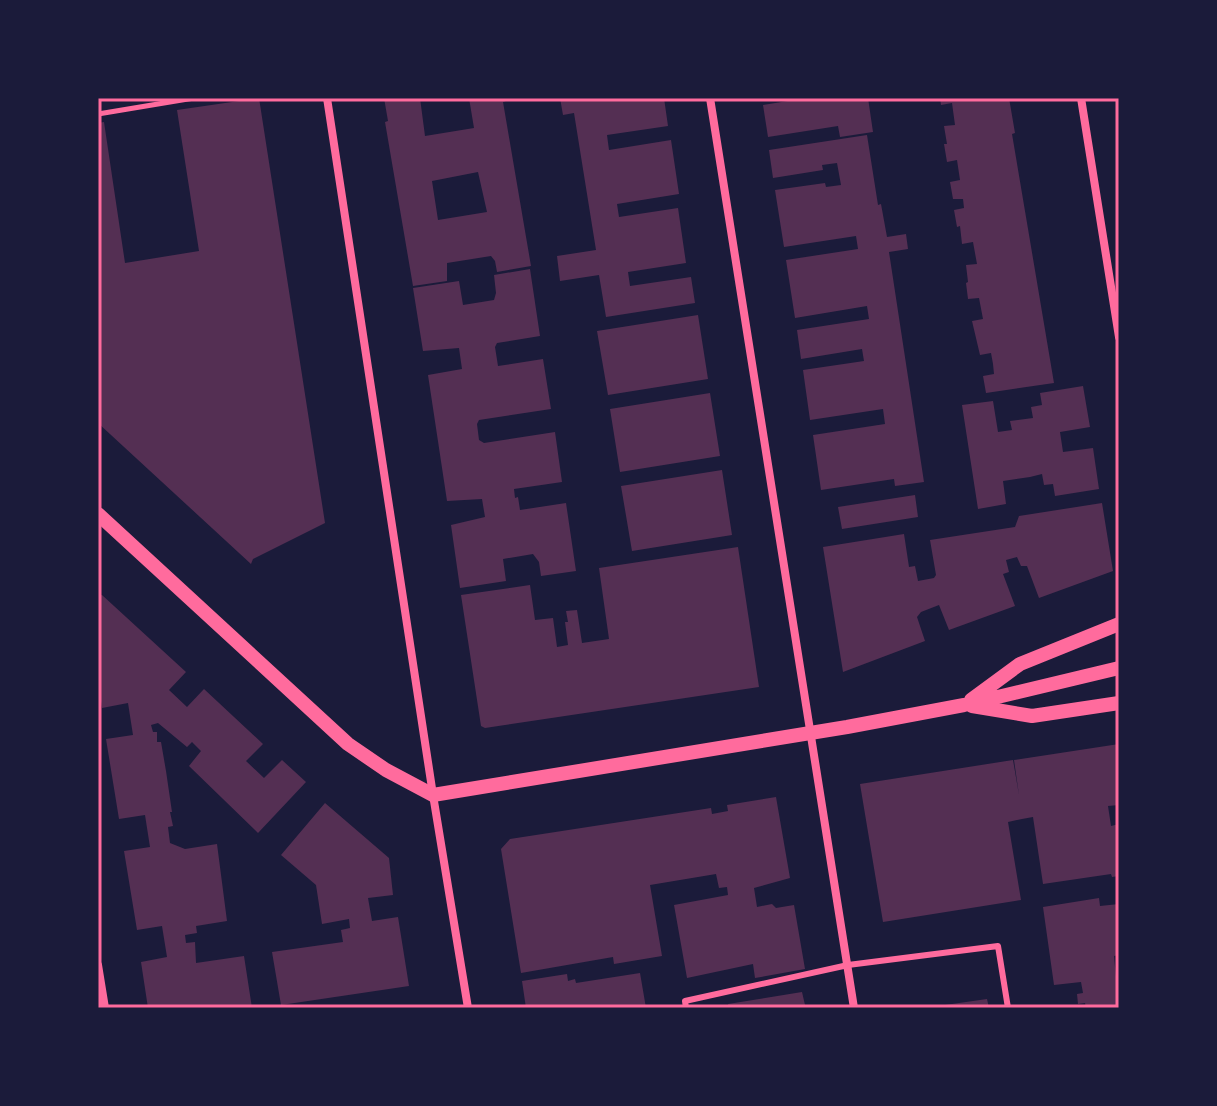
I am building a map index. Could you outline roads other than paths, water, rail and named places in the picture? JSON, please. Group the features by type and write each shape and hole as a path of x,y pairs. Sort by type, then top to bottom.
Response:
{"street":[{"path":"327,98 468,1008"},
{"path":"710,98 854,1008"},
{"path":"1081,98 1119,337"},
{"path":"98,514 348,744 386,770 433,795 812,734 964,705 1119,668"},
{"path":"964,705 1020,664 1119,624"},
{"path":"964,705 1032,716 1119,703"},
{"path":"98,965 105,1008"}],"lane":[{"path":"686,1008 685,1001 848,965 998,946 1008,1008"}]}
